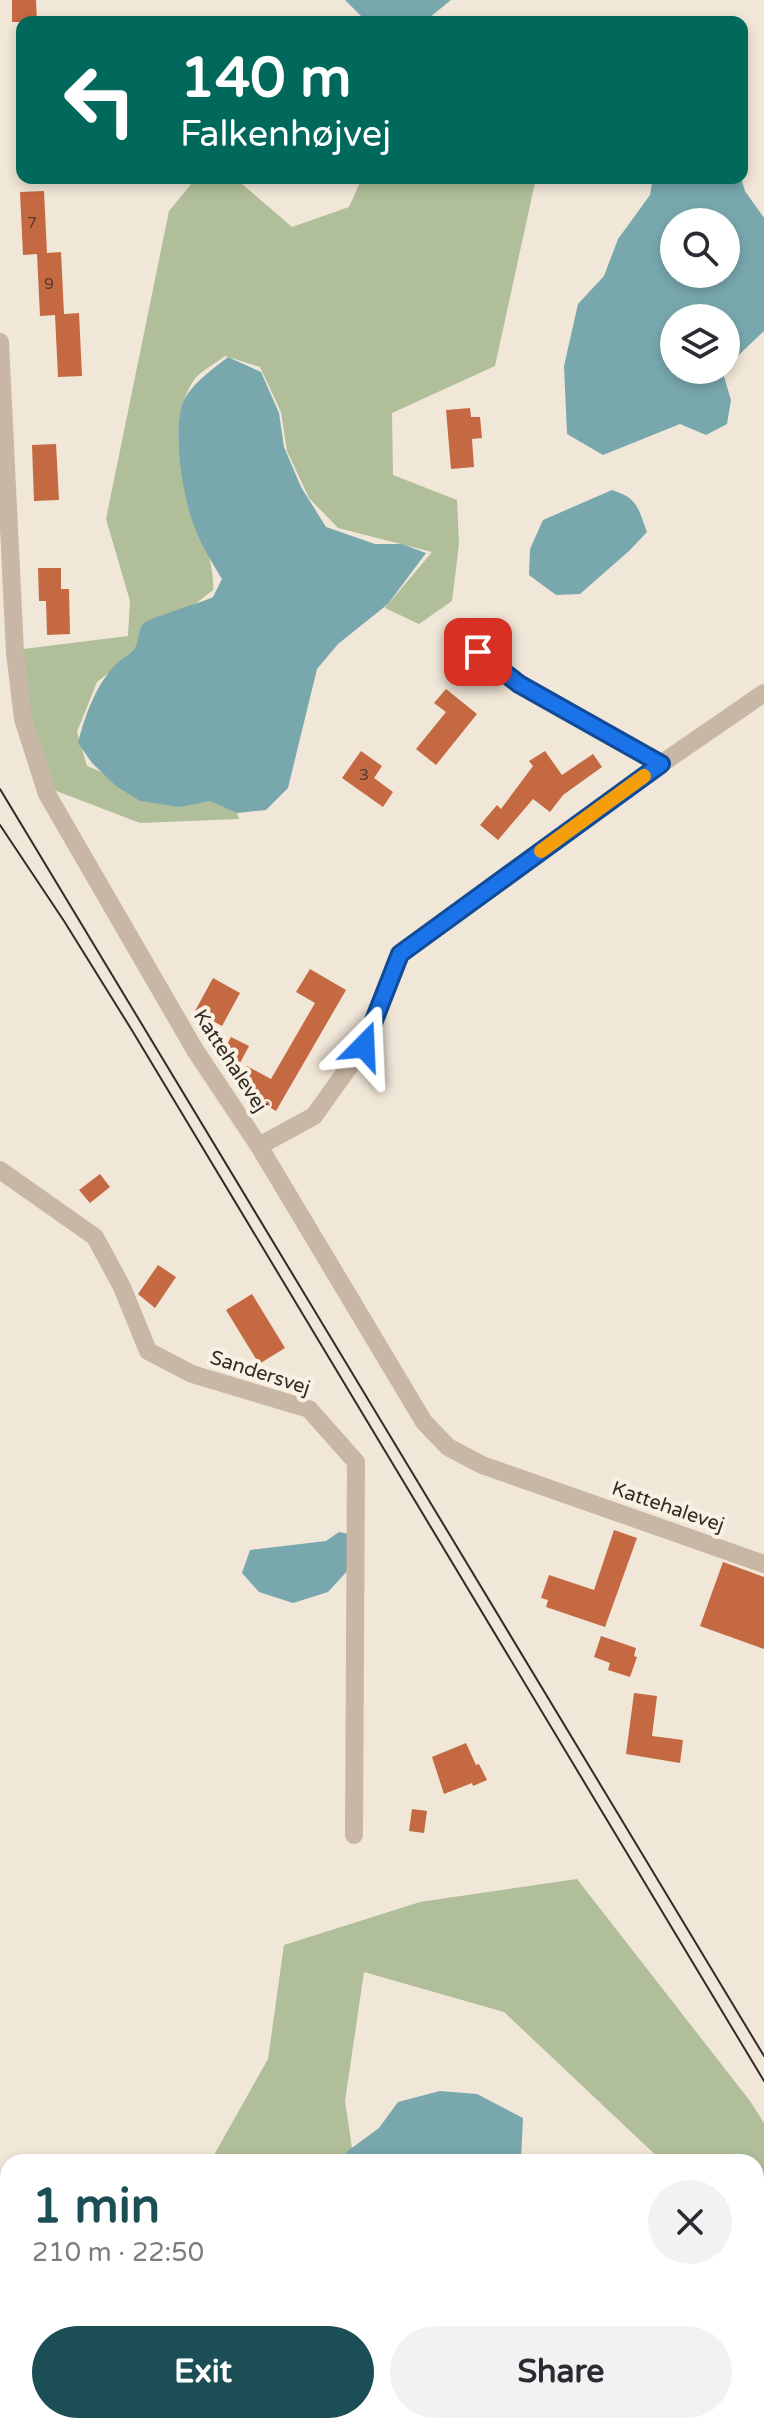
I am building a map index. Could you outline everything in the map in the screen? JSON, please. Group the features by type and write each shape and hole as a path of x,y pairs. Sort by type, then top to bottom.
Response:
{"street":[{"name":"Kattehalevej","path":"0,342 15,653 23,719 42,779 54,808 195,1050 259,1146 424,1422 448,1447 482,1465 764,1564"},
{"path":"478,652 519,684 661,764"},
{"path":"259,1146 314,1116 364,1046 400,954 764,693"},
{"name":"Sandersvej","path":"0,1170 95,1237 122,1287 148,1351 192,1374 309,1409 356,1462 354,1835"}],"green space":[{"path":"191,184 242,184 292,227 349,207 359,184 535,184 495,366 392,413 393,475 457,500 459,544 452,601 419,624 385,608 432,552 338,528 309,498 287,451 281,412 260,367 225,356 192,383 181,410 179,453 188,496 211,566 213,590 97,682 77,732 87,766 179,804 231,795 239,819 140,823 38,784 23,649 128,636 130,601 106,519 169,211"},
{"path":"577,1879 750,2101 764,2123 764,2154 655,2154 504,2012 364,1972 345,2101 353,2154 215,2154 268,2059 284,1945 420,1902"}],"water":[{"path":"345,0 451,0 431,16 361,16"},
{"path":"652,184 743,184 764,218 764,331 740,354 740,304 660,304 660,384 726,384 731,400 727,424 706,435 680,424 603,455 567,434 564,366 578,304 604,276 618,239 650,195"},
{"path":"228,357 261,372 279,413 284,447 301,487 326,527 375,544 402,544 426,553 388,604 338,644 317,669 288,788 266,810 237,813 210,801 180,807 140,801 116,786 92,763 78,743 97,691 116,664 135,648 143,624 213,597 222,579 193,523 185,495 178,440 182,407 187,395"},
{"path":"612,490 632,500 647,532 580,594 556,595 529,575 530,549 543,520"},
{"path":"339,1532 349,1534 351,1567 328,1592 293,1603 259,1592 242,1573 250,1550 326,1541"},
{"path":"440,2091 477,2094 523,2118 521,2154 345,2153 379,2128 398,2102"}],"building":[{"path":"12,0 36,0 37,16 16,16 16,22 12,22"},
{"path":"44,191 47,253 61,252 64,314 79,313 82,376 58,377 55,315 40,316 37,254 23,255 20,192"},
{"path":"470,408 471,417 480,417 482,438 472,439 474,467 451,469 446,410"},
{"path":"56,444 59,500 34,501 32,445"},
{"path":"38,568 61,568 61,589 69,589 70,634 47,635 46,601 39,601"},
{"path":"446,689 477,714 436,765 416,749 446,712 434,703"},
{"path":"361,751 382,766 374,778 393,792 383,807 342,778"},
{"path":"545,751 562,775 593,754 602,767 563,795 550,812 533,799 498,840 480,825 497,805 501,809 533,766 529,761"},
{"path":"310,969 346,990 276,1111 235,1087 247,1066 271,1079 315,1003 296,992"},
{"path":"213,978 240,993 222,1026 195,1011"},
{"path":"231,1037 249,1046 240,1063 222,1054"},
{"path":"100,1174 110,1187 90,1203 79,1190"},
{"path":"158,1265 176,1277 155,1308 138,1294"},
{"path":"252,1294 285,1348 259,1364 226,1310"},
{"path":"614,1530 637,1538 605,1627 546,1607 548,1600 541,1598 549,1575 594,1590"},
{"path":"723,1562 764,1577 764,1649 700,1626"},
{"path":"601,1636 636,1648 634,1656 637,1657 630,1677 608,1670 610,1663 594,1657"},
{"path":"634,1693 657,1696 652,1736 683,1740 680,1763 626,1754"},
{"path":"466,1743 487,1780 444,1794 432,1757"},
{"path":"412,1809 427,1811 424,1833 409,1831"}],"tram line":[{"path":"0,789 764,2056"},
{"path":"0,825 133,1032 764,2081"}],"slow traffic":[{"path":"541,851 644,776"}],"route":[{"path":"364,1046 400,954 661,764 519,684 478,652"}]}
